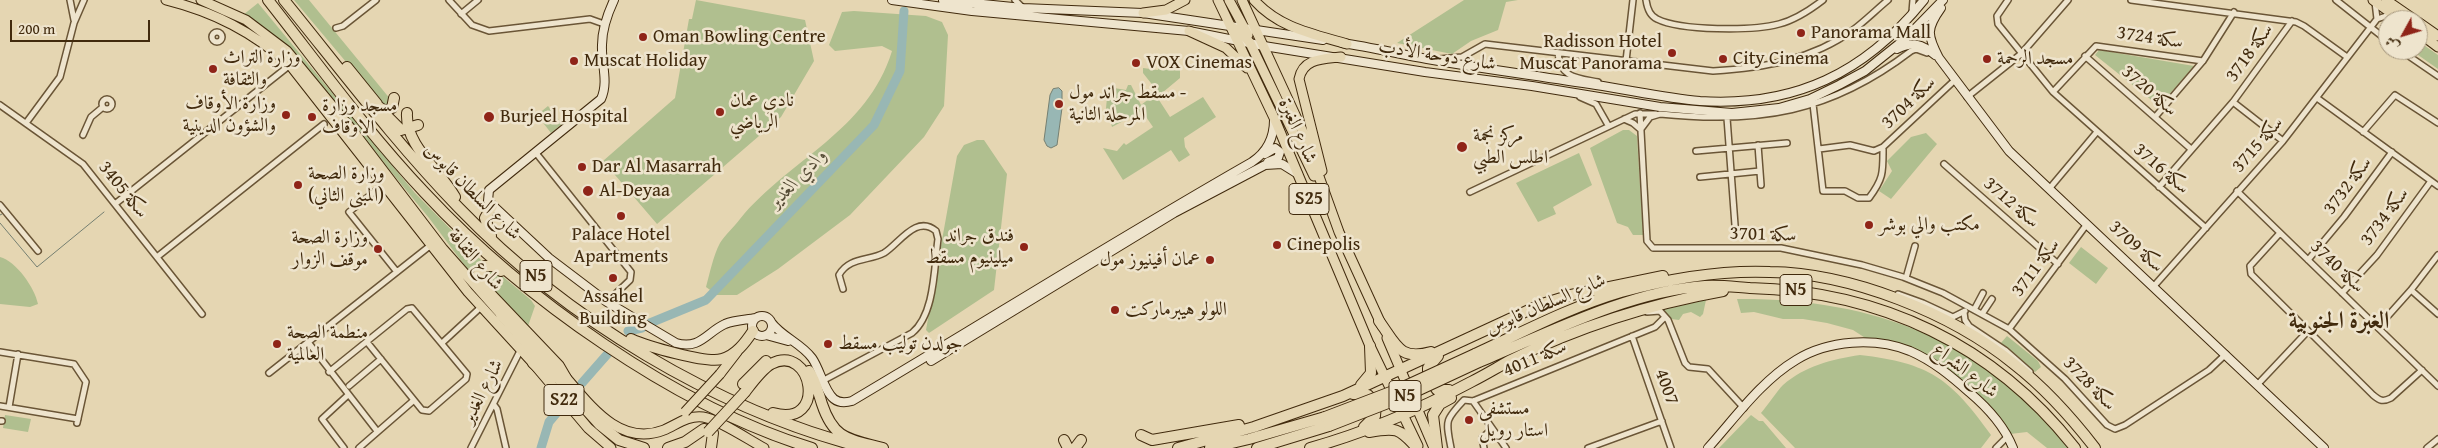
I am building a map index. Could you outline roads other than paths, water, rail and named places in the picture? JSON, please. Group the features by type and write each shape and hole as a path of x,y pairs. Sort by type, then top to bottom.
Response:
{"highway":[{"name":"شارع السلطان قابوس","path":"268,0 408,176 485,252 608,347 685,393 736,418 812,448"},
{"name":"شارع السلطان قابوس","path":"285,0 379,117 461,210 492,240 564,300 613,332 714,391 783,422 865,448"},
{"path":"285,0 326,42 396,127 401,130 418,125"},
{"path":"379,107 385,111 389,110 392,108 394,98"},
{"path":"407,113 408,129 416,146 448,186 461,210"},
{"path":"490,202 485,218 492,240"},
{"path":"517,278 491,266 483,268 478,277 482,286 559,366 566,378"},
{"path":"1178,448 1341,397 1449,349 1542,304 1571,295 1630,282 1710,270 1769,272"},
{"name":"شارع السلطان قابوس","path":"1477,358 1581,306 1621,292 1686,278 1769,272 1830,280 1882,294 1933,315 1987,345 2013,363 2048,393 2095,448"},
{"name":"شارع السلطان قابوس","path":"1257,448 1327,422 1400,388 1587,316 1635,300 1705,286 1794,290 1873,308 1918,323 1958,343 1996,368 2030,398 2075,448"},
{"path":"1310,448 1354,435 1418,407 1520,357 1632,312 1703,295 1763,288"},
{"path":"501,315 605,429 619,440 644,448"},
{"path":"1379,321 1394,344 1407,355 1421,355 1449,349"},
{"path":"613,332 654,347 711,360 727,358 741,348 753,330"},
{"path":"1341,397 1357,388 1370,375 1372,363 1370,346"},
{"path":"521,349 527,348 545,364"},
{"path":"1449,349 1430,364 1428,377 1437,390 1454,390"},
{"path":"686,448 720,420 755,370 768,359 786,356 794,358 810,373 816,383 826,416 838,433 883,448"},
{"path":"668,448 708,431 742,391 767,367 781,361 787,361 801,368 810,387 810,394 800,411 786,416 770,412 714,391"},
{"path":"533,363 552,380 595,428 607,438 625,448"},
{"path":"1436,448 1432,421 1434,411 1440,404 1469,383"},
{"path":"1341,397 1363,394 1371,397 1376,404 1377,412 1373,420 1354,435"},
{"path":"1141,435 1152,440 1272,420"},
{"name":"شارع السلطان قابوس","path":"1210,448 1327,422"},
{"path":"1354,435 1397,429 1418,448"},
{"path":"708,431 711,448"}],"main road":[{"name":"شارع الثقافة","path":"166,0 195,8 231,23 269,47 290,65 430,245 481,306 521,349"},
{"name":"شارع الثقافة","path":"201,0 237,15 277,43 296,60 443,249 501,315 548,358 606,422 630,433 656,433 689,418 704,417 764,448"},
{"path":"1143,14 1166,10 1185,0"},
{"name":"شارع الغبرة","path":"1218,0 1274,118 1370,346 1418,448"},
{"path":"1229,0 1243,29 1252,39 1264,46"},
{"name":"شارع الغبرة","path":"1242,0 1303,132 1331,212 1436,448"},
{"path":"1254,0 1266,12 1286,25 1347,44"},
{"path":"2386,0 2400,10"},
{"path":"2374,1 2386,10"},
{"path":"1231,26 1242,33 1252,46 1331,212"},
{"path":"1189,31 1234,53 1255,79"},
{"path":"277,43 290,59 290,65 297,66 329,102"},
{"path":"1244,53 1247,47 1252,46"},
{"path":"1331,212 1299,79 1302,69 1310,62 1341,57"},
{"path":"585,400 606,418 633,428 663,426 686,412 741,348"},
{"name":"S22","path":"521,349 588,428 611,448"}],"street":[{"path":"70,0 74,23"},
{"path":"26,123 60,77 74,23 84,0"},
{"path":"336,28 343,26 376,0"},
{"path":"449,0 472,25 489,31 590,19 604,24"},
{"path":"461,14 478,0"},
{"path":"614,0 604,24 602,46 605,86 601,100 489,190 490,202 549,258 607,302 680,344 697,343 734,325 743,325 753,330 759,336 780,337 795,346 815,370 828,400 838,406 850,406 946,352 1174,213 1279,157 1280,152 1275,148 1261,155 1121,237 951,343 852,401 842,403 834,399 828,392 824,380 807,352 764,316 725,324 710,336"},
{"name":"شارع دوحة الأدب","path":"892,0 972,11 1189,31 1238,41 1252,46 1341,57 1425,72 1558,90 1660,107 1732,113 1754,112 1810,99 1865,70 1904,39 1943,0"},
{"name":"شارع دوحة الأدب","path":"943,0 993,6 1143,14 1347,44 1669,97 1714,101 1748,101 1793,92 1828,80 1860,62 1890,39 1924,0"},
{"path":"993,6 1003,0"},
{"path":"1015,0 1023,8"},
{"path":"1626,60 1634,0"},
{"path":"1646,0 1650,12 1656,19 1690,26 1724,29 1760,28 1792,20 1823,0"},
{"path":"1429,59 1462,57 1485,44 1714,71 1749,69 1774,65 1816,52 1852,30 1881,2 1888,0"},
{"path":"1911,17 1914,0"},
{"name":"سكة 3709","path":"1947,0 1932,20 1929,31 1930,42 1939,58 2009,151 2324,448"},
{"name":"سكة 3716","path":"2008,0 1996,20 2053,92 2096,133 2206,228"},
{"path":"1968,97 2022,54 2068,0"},
{"path":"2131,0 2292,21 2304,26 2347,57"},
{"path":"2174,0 2174,7"},
{"path":"2336,0 2378,33"},
{"path":"2374,1 2377,19"},
{"path":"2156,116 2203,62 2234,12"},
{"name":"سكة 3715","path":"2154,286 2283,141 2377,19"},
{"name":"سكة 3718","path":"2159,187 2234,102 2292,21"},
{"name":"سكة 3709","path":"1874,64 1910,44 1925,47 1939,58"},
{"name":"سكة 3724","path":"2053,92 2086,56 2098,46 2203,62"},
{"path":"1470,192 1488,185 1608,125 1640,113 1727,118 1773,115 1813,104 1852,88 1879,75 1916,49 1939,58"},
{"path":"1558,53 1559,65 1568,75 1620,88"},
{"name":"سكة 3720","path":"2086,56 2191,149"},
{"path":"2415,60 2438,76"},
{"path":"115,204 290,65"},
{"path":"1852,88 1865,70"},
{"name":"سكة 3704","path":"1819,149 1850,144 1874,152 1883,147 1955,80"},
{"path":"1558,90 1596,104 1608,125"},
{"path":"2363,132 2395,96 2438,123"},
{"path":"2317,98 2438,186"},
{"name":"سكة 3718","path":"2234,102 2283,141"},
{"name":"سكة 3704","path":"1813,104 1819,149 1821,187 1823,191 1845,191 1864,199 1869,198 1882,178 1884,167 1883,147"},
{"name":"سكة 3405","path":"0,105 83,164 202,314"},
{"path":"83,135 91,117 103,107"},
{"name":"سكة 3701","path":"1640,113 1647,241 1652,248 1790,249 1862,265 1906,278 1967,306 2009,330"},
{"path":"1624,119 1640,129 1650,117 1660,114"},
{"path":"1261,155 1271,140 1274,118"},
{"path":"1727,118 1735,225"},
{"path":"157,257 324,124"},
{"path":"2049,189 2096,133"},
{"path":"1696,151 1787,143"},
{"path":"1758,145 1761,185"},
{"name":"سكة 3732","path":"2308,260 2344,217 2392,152"},
{"path":"536,153 631,272 630,280 607,302"},
{"path":"1265,165 1282,164 1298,174"},
{"name":"سكة 3712","path":"1944,164 2058,264"},
{"path":"1700,177 1760,171"},
{"name":"سكة 3734","path":"2342,293 2377,256 2431,181"},
{"path":"384,184 349,212 397,272"},
{"name":"سكة 3740","path":"2237,191 2438,386"},
{"path":"0,205 38,251"},
{"name":"سكة 3711","path":"2009,330 2087,224"},
{"path":"824,380 918,328 927,314 938,236 936,231 926,226 918,227 883,253 852,263 839,275 843,289"},
{"path":"2280,233 2250,266 2251,274 2379,400 2385,401 2391,398 2422,370"},
{"path":"269,373 430,245"},
{"path":"1906,278 1915,246"},
{"path":"2378,327 2411,290 2438,254"},
{"path":"2411,290 2438,314"},
{"path":"1974,310 1983,293"},
{"path":"1882,294 1899,294 1924,302 1953,317 1964,312"},
{"path":"1982,314 1992,298"},
{"path":"442,343 481,306"},
{"path":"1967,306 1964,312 1965,320 1969,326 2026,366 2048,393"},
{"path":"329,372 407,309 412,308 467,374 466,379 429,411 422,410 367,342"},
{"path":"1632,312 1660,311 1665,316 1689,367 1703,368 1712,373 1744,408"},
{"name":"سكة 4011","path":"1451,448 1446,423 1464,400 1473,401 1655,327 1665,316"},
{"path":"753,330 753,321 756,318"},
{"path":"766,335 772,330 771,322"},
{"name":"سكة 3728","path":"2009,330 2065,378 2106,425 2115,429 2126,426 2209,370 2226,354"},
{"path":"2258,384 2308,331"},
{"name":"4007","path":"1632,336 1672,448"},
{"path":"308,342 329,372 377,432"},
{"name":"شارع الشراع","path":"1708,448 1771,379 1797,359 1811,352 1839,344 1878,344 1909,351 1940,368 1986,406 2008,436 2013,448"},
{"name":"شارع الغدير","path":"471,448 521,349"},
{"path":"0,352 74,364 86,382 77,421 0,406"},
{"path":"9,407 18,354"},
{"path":"349,386 381,360"},
{"path":"344,448 322,418 348,395"},
{"path":"359,448 413,400"},
{"path":"1473,401 1506,448"},
{"path":"494,405 497,409 506,448"},
{"path":"1588,448 1662,421"},
{"path":"1484,448 1482,438 1492,429"},
{"path":"1996,448 2008,436"},
{"path":"2427,448 2438,439"}],"water":[{"path":"1059,88 1062,91 1062,108 1057,145 1051,148 1047,146 1044,140 1050,95 1053,89"}],"waterway":[{"name":"وادي الغدير","path":"650,323 706,300 874,125 900,71 904,11"},
{"path":"0,223 37,267 104,212"},
{"name":"وادي الغدير","path":"628,331 642,328"},
{"name":"وادي الغدير","path":"582,383 611,350"},
{"name":"وادي الغدير","path":"541,448 549,422 564,404"}],"place":[{"name":"Panorama Mall","path":"1801,33"},
{"name":"Oman Bowling Centre","path":"643,37"},
{"name":"Radisson Hotel Muscat Panorama","path":"1672,53"},
{"name":"City Cinema","path":"1723,59"},
{"name":"مسجد الرحمة","path":"1987,59"},
{"name":"Muscat Holiday","path":"574,61"},
{"name":"VOX Cinemas","path":"1136,63"},
{"name":"وزارة التراث والثقافة","path":"213,69"},
{"name":"مسقط جراند مول - المرحلة الثانية","path":"1059,104"},
{"name":"نادي عمان الرياضي","path":"720,112"},
{"name":"وزارة الأوقاف والشؤون الدينية","path":"286,115"},
{"name":"مسجد وزارة الاوقاف","path":"312,117"},
{"name":"Burjeel Hospital","path":"489,117"},
{"name":"مركز نجمة اطلس الطبي","path":"1462,147"},
{"name":"Dar Al Masarrah","path":"582,167"},
{"name":"وزارة الصحة (المبنى الثاني)","path":"298,185"},
{"name":"Al-Deyaa","path":"588,191"},
{"name":"Palace Hotel Apartments","path":"621,216"},
{"name":"مكتب والي بوشر","path":"1869,225"},
{"name":"Cinepolis","path":"1277,245"},
{"name":"فندق جراند ميلينيوم مسقط","path":"1024,247"},
{"name":"وزارة الصحة موقف الزوار","path":"378,249"},
{"name":"عمان أفينيوز مول","path":"1210,260"},
{"name":"Assahel Building","path":"613,278"},
{"name":"اللولو هيبرماركت","path":"1115,310"},
{"name":"منطمة الصحة العالمية","path":"277,344"},
{"name":"جولدن توليب مسقط","path":"828,344"},
{"name":"مستشفى استار رويل","path":"1469,420"}],"district":[{"name":"الغبرة الجنوبية","path":"2339,322"}]}
